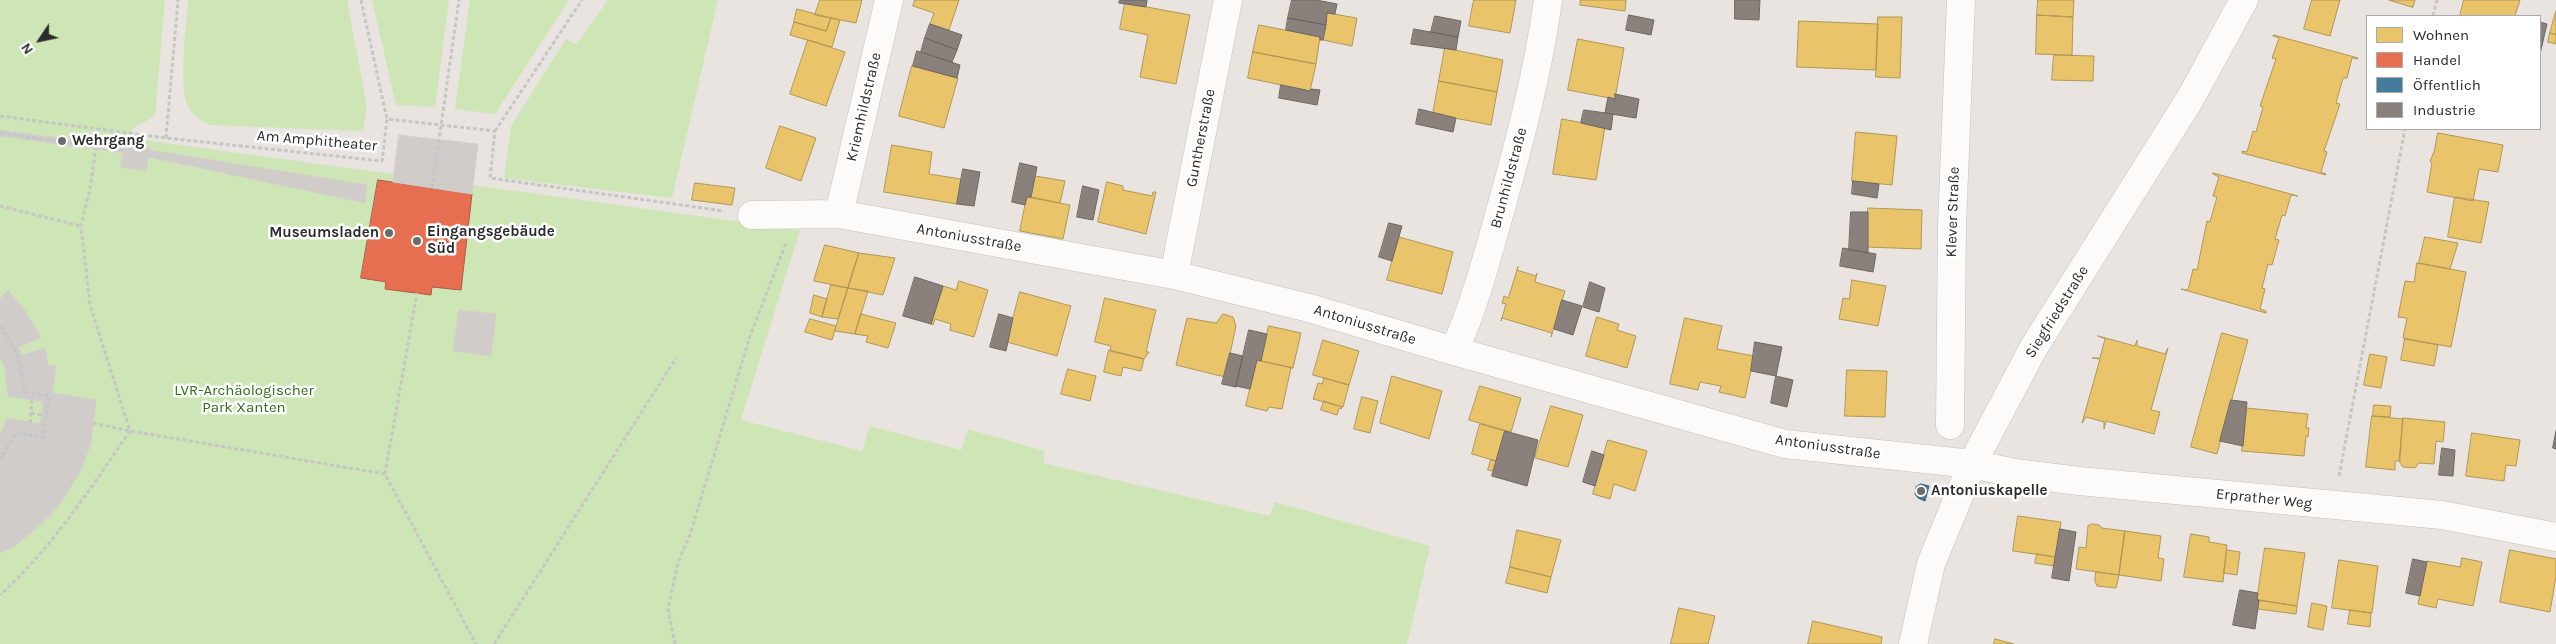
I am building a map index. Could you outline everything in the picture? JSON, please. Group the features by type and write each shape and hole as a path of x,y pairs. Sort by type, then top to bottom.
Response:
{"street":[{"name":"Kriemhildstraße","path":"840,214 889,0"},
{"name":"Guntherstraße","path":"1174,275 1228,0"},
{"name":"Brunhildstraße","path":"1454,351 1471,314 1509,181 1541,50 1548,0"},
{"name":"Klever Straße","path":"1950,425 1952,226 1961,0"},
{"name":"Siegfriedstraße","path":"1913,644 1931,564 1972,464 2034,347 2190,99 2244,0"},
{"name":"Antoniusstraße","path":"752,215 840,214 1174,275 1309,308 1454,351 1785,444 1972,464"},
{"name":"Erprather Weg","path":"1972,464 2015,473 2079,481 2442,515 2556,537"}],"path":[{"path":"166,138 178,0"},
{"path":"361,0 387,119"},
{"path":"432,188 459,0"},
{"path":"582,0 496,130 490,178 752,215"},
{"path":"2433,15 2437,0"},
{"name":"Am Amphitheater","path":"0,116 166,138 382,161 387,119 496,130"},
{"path":"2334,506 2405,130"},
{"path":"0,133 96,146 90,189 81,226 90,305 130,431"},
{"path":"0,206 81,226"},
{"path":"675,644 668,609 678,562 690,535 750,339 796,214"},
{"path":"417,293 384,474 476,644"},
{"path":"0,326 17,352 25,392 49,396 43,438 16,432 0,460"},
{"path":"494,644 676,358"},
{"path":"30,423 32,400"},
{"path":"31,413 41,415"},
{"path":"93,423 384,474"},
{"path":"0,595 28,570 76,510 130,431"}],"green space":[{"name":"LVR-Archäologischer Park Xanten","path":"0,0 165,0 155,116 132,129 130,138 800,230 741,420 862,451 870,426 961,450 968,429 1045,451 1043,463 1270,516 1275,502 1430,546 1407,644 0,644"},
{"path":"188,0 347,0 367,107 363,131 210,125 198,118 189,108 185,99 183,72"},
{"path":"372,0 449,0 435,107 396,105"},
{"path":"470,0 569,0 495,114 455,109"},
{"path":"608,0 718,0 672,198 504,178 511,126 566,39 576,45"}],"building: Wohnen":[{"path":"820,0 862,0 856,23 815,15"},
{"path":"915,0 959,0 949,30 930,24 934,13 913,6"},
{"path":"1474,0 1516,0 1510,33 1469,26"},
{"path":"1581,0 1626,0 1625,11 1580,5"},
{"path":"2038,0 2074,0 2073,17 2037,15"},
{"path":"2312,0 2340,0 2330,36 2304,29"},
{"path":"2389,0 2415,0 2413,7"},
{"path":"2464,0 2520,0 2515,15 2460,15"},
{"path":"1125,3 1190,15 1176,84 1140,77 1148,35 1120,29"},
{"path":"797,9 831,18 826,31 794,22"},
{"path":"2556,11 2556,35 2550,33"},
{"path":"1327,13 1357,18 1352,46 1323,40"},
{"path":"2037,15 2073,17 2072,55 2036,54"},
{"path":"1878,17 1902,17 1900,78 1876,77"},
{"path":"831,18 840,20 832,47 790,35 794,22 826,31"},
{"path":"1799,21 1878,24 1876,70 1797,67"},
{"path":"1259,25 1320,37 1316,64 1253,52"},
{"path":"2550,33 2556,35 2556,44 2548,42"},
{"path":"2274,35 2358,58 2352,58 2347,78 2343,78 2336,103 2340,104 2324,151 2327,152 2321,172 2326,175 2242,153 2242,151 2247,152 2253,131 2256,132 2263,107 2260,106 2276,59 2272,58 2279,38"},
{"path":"1578,39 1624,48 1615,99 1568,90"},
{"path":"808,40 845,52 826,106 790,94"},
{"path":"1445,48 1503,60 1497,92 1439,81"},
{"path":"1253,52 1316,64 1310,91 1248,78"},
{"path":"2054,55 2094,56 2093,81 2052,80"},
{"path":"912,66 958,78 944,128 899,116"},
{"path":"1439,81 1497,92 1491,125 1433,114"},
{"path":"1562,119 1605,127 1596,180 1553,174"},
{"path":"780,126 816,138 801,181 766,168"},
{"path":"1856,132 1897,136 1892,185 1852,181"},
{"path":"2438,133 2503,145 2498,172 2479,169 2473,201 2427,192 2432,163 2430,161"},
{"path":"892,145 932,152 929,174 961,179 957,204 884,192"},
{"path":"2213,173 2298,196 2291,195 2285,216 2282,215 2275,239 2279,240 2272,265 2268,264 2262,288 2265,289 2260,309 2266,311 2266,313 2181,289 2188,290 2193,269 2197,270 2207,221 2210,222 2217,197 2213,196 2219,177"},
{"path":"1035,176 1065,181 1060,203 1031,197"},
{"path":"1107,182 1123,186 1123,190 1152,196 1153,192 1156,192 1146,234 1098,222"},
{"path":"695,183 735,188 732,205 692,200"},
{"path":"1027,197 1070,205 1063,239 1020,231"},
{"path":"2455,197 2489,202 2481,243 2448,237"},
{"path":"1868,208 1922,210 1921,249 1867,247"},
{"path":"1399,237 1453,252 1442,294 1387,280"},
{"path":"2425,237 2458,243 2450,269 2419,263"},
{"path":"825,245 859,253 848,288 814,281"},
{"path":"859,253 895,258 883,295 848,288"},
{"path":"2417,263 2466,272 2451,347 2403,338 2407,318 2398,317 2405,281 2414,282"},
{"path":"1517,270 1536,276 1537,273 1535,282 1565,291 1551,337 1552,333 1502,318 1501,321 1506,304 1502,303 1504,296 1508,298"},
{"path":"1852,280 1886,286 1878,326 1839,319 1843,298 1849,299"},
{"path":"959,281 988,290 974,337 950,330 951,324 935,319 933,325 931,324 943,286 956,290"},
{"path":"831,285 848,288 838,319 822,317"},
{"path":"848,288 868,291 855,334 835,331"},
{"path":"1020,292 1071,306 1057,356 1007,342"},
{"path":"814,295 827,299 822,317 810,313"},
{"path":"1105,298 1156,310 1146,352 1149,352 1144,359 1110,351 1111,346 1095,342"},
{"path":"861,314 896,323 888,348 866,342 868,336 855,334"},
{"path":"1223,314 1233,317 1236,326 1225,377 1176,365 1187,318 1216,323"},
{"path":"1597,317 1619,324 1617,330 1636,336 1627,368 1586,356"},
{"path":"1685,318 1722,326 1717,349 1754,356 1745,398 1719,392 1721,386 1700,382 1698,390 1670,384"},
{"path":"810,319 836,326 832,340 805,332"},
{"path":"1269,326 1301,333 1293,368 1261,361"},
{"path":"2222,333 2248,340 2217,454 2191,447"},
{"path":"2098,336 2135,346 2137,340 2137,346 2165,354 2168,348 2151,410 2160,412 2154,434 2106,421 2104,429 2104,422 2086,417 2082,423 2100,359 2092,358 2100,358 2105,339"},
{"path":"2405,339 2438,345 2434,366 2401,360"},
{"path":"1323,340 1359,351 1349,385 1313,375"},
{"path":"1109,350 1144,359 1141,371 1123,367 1121,376 1104,372"},
{"path":"2370,354 2387,357 2381,388 2364,385"},
{"path":"1257,360 1293,368 1291,368 1282,409 1269,407 1267,411 1246,406"},
{"path":"1068,369 1096,376 1090,401 1061,394"},
{"path":"1847,370 1887,371 1885,417 1845,416"},
{"path":"1392,376 1442,391 1429,439 1380,423"},
{"path":"1324,378 1349,385 1343,407 1313,399 1318,383 1322,384"},
{"path":"1480,386 1521,398 1511,432 1469,420"},
{"path":"1362,397 1378,401 1370,433 1354,429"},
{"path":"1324,401 1342,407 1341,409 1339,408 1337,415 1321,410"},
{"path":"2374,405 2391,406 2390,417 2373,416"},
{"path":"1551,406 1583,415 1568,467 1535,458"},
{"path":"2246,408 2308,414 2306,428 2309,428 2308,437 2306,436 2304,456 2242,451"},
{"path":"2372,416 2403,419 2399,461 2395,461 2395,470 2366,467"},
{"path":"2403,418 2445,422 2443,442 2436,441 2434,464 2419,463 2415,468 2403,467 2400,463"},
{"path":"1480,424 1505,431 1496,461 1472,454"},
{"path":"2472,433 2520,440 2516,466 2506,465 2504,481 2466,476"},
{"path":"1608,440 1647,451 1635,491 1614,484 1610,499 1593,494"},
{"path":"1491,460 1496,461 1494,471 1488,470"},
{"path":"2018,516 2061,522 2056,557 2013,551"},
{"path":"2092,524 2099,525 2102,528 2125,531 2119,575 2076,569 2079,547 2086,548 2088,526"},
{"path":"1517,530 1561,540 1551,577 1510,567"},
{"path":"2125,531 2161,536 2158,558 2164,559 2161,581 2119,575"},
{"path":"2191,534 2209,537 2209,542 2227,545 2223,582 2184,577"},
{"path":"2265,548 2305,553 2297,606 2257,600"},
{"path":"2227,550 2240,552 2237,575 2224,573"},
{"path":"2510,550 2556,559 2556,576 2550,612 2500,602"},
{"path":"2037,554 2055,557 2054,566 2035,563"},
{"path":"2462,558 2482,562 2473,606 2438,599 2436,608 2418,604 2427,561 2460,567"},
{"path":"2339,560 2378,566 2372,613 2332,608"},
{"path":"1510,567 1551,577 1547,593 1506,583"},
{"path":"2096,572 2119,575 2116,588 2097,586 2095,581"},
{"path":"2259,600 2297,606 2296,614 2258,609"},
{"path":"2312,603 2327,606 2323,630 2308,627"},
{"path":"1679,608 1715,616 1708,644 1671,644"},
{"path":"2350,610 2371,613 2370,627 2348,624"},
{"path":"1813,621 1882,637 1881,644 1808,644"},
{"path":"1995,639 2014,644 1994,644"}],"building: Handel":[{"name":"Eingangsgebäude Süd","path":"378,180 472,194 461,290 432,287 431,295 385,289 386,282 361,278"}],"building: Öffentlich":[{"name":"Antoniuskapelle","path":"1921,484 1929,486 1925,501 1918,498 1915,494 1916,487"}],"building: Industrie":[{"path":"1120,0 1147,0 1146,7 1119,3"},
{"path":"1292,0 1316,0 1337,4 1335,14 1327,13 1326,25 1288,18"},
{"path":"1735,0 1760,0 1759,20 1735,19"},
{"path":"1629,15 1654,20 1651,35 1626,30"},
{"path":"1435,16 1461,21 1458,37 1431,32"},
{"path":"1288,18 1326,25 1323,40 1320,40 1320,37 1286,30"},
{"path":"2541,22 2547,24 2541,50"},
{"path":"930,24 962,35 957,50 925,38"},
{"path":"1414,29 1458,37 1456,50 1411,44"},
{"path":"925,38 957,50 952,62 921,52"},
{"path":"917,51 960,65 957,78 913,66"},
{"path":"1281,85 1310,91 1311,89 1320,90 1317,105 1279,98"},
{"path":"1615,94 1639,99 1636,118 1605,113 1608,97 1615,99"},
{"path":"1419,109 1456,118 1453,132 1416,124"},
{"path":"1584,110 1613,114 1611,130 1581,123"},
{"path":"1020,163 1037,167 1031,197 1027,197 1025,205 1012,202"},
{"path":"963,169 980,172 974,206 957,204"},
{"path":"1853,181 1879,184 1877,198 1852,194"},
{"path":"1083,186 1099,190 1093,220 1077,217"},
{"path":"1851,212 1868,212 1868,253 1849,250"},
{"path":"1389,223 1402,226 1392,261 1379,257"},
{"path":"1843,248 1876,254 1873,272 1840,266"},
{"path":"915,277 943,286 931,324 903,316"},
{"path":"1590,282 1605,288 1599,312 1583,307"},
{"path":"1562,300 1582,306 1573,335 1554,329"},
{"path":"999,314 1013,318 1006,351 990,347"},
{"path":"1249,330 1267,334 1261,361 1257,360 1250,389 1236,386"},
{"path":"1755,342 1782,347 1776,376 1751,371"},
{"path":"1230,353 1243,356 1236,387 1222,384"},
{"path":"1776,376 1793,380 1787,407 1771,403"},
{"path":"2231,400 2247,402 2243,446 2220,441"},
{"path":"1505,431 1538,440 1527,486 1492,476"},
{"path":"2556,431 2556,449 2553,448"},
{"path":"2442,448 2455,450 2453,476 2439,475"},
{"path":"1592,451 1604,455 1595,486 1583,482"},
{"path":"2060,529 2076,532 2069,581 2052,578"},
{"path":"2413,559 2427,562 2420,596 2406,593"},
{"path":"2240,590 2258,593 2257,600 2259,600 2255,629 2233,625"}],"building: Sonstige":[{"name":"Wehrgang","path":"0,130 124,147 124,153 0,136"},
{"path":"399,135 478,144 472,194 393,182"},
{"path":"125,144 150,148 146,171 121,167"},
{"path":"150,150 367,185 365,203 149,157"},
{"path":"8,290 24,309 41,338 18,347 22,355 45,348 48,365 56,366 52,393 96,400 91,443 81,470 59,506 39,526 13,547 0,553 0,436 7,418 40,424 43,402 8,396 5,369 0,356 0,299"},
{"path":"459,310 496,314 491,356 453,351"}],"place":[{"name":"Wehrgang","path":"62,141"},
{"name":"Museumsladen","path":"389,233"},
{"name":"Eingangsgebäude Süd","path":"417,241"},
{"name":"Antoniuskapelle","path":"1921,491"}]}
